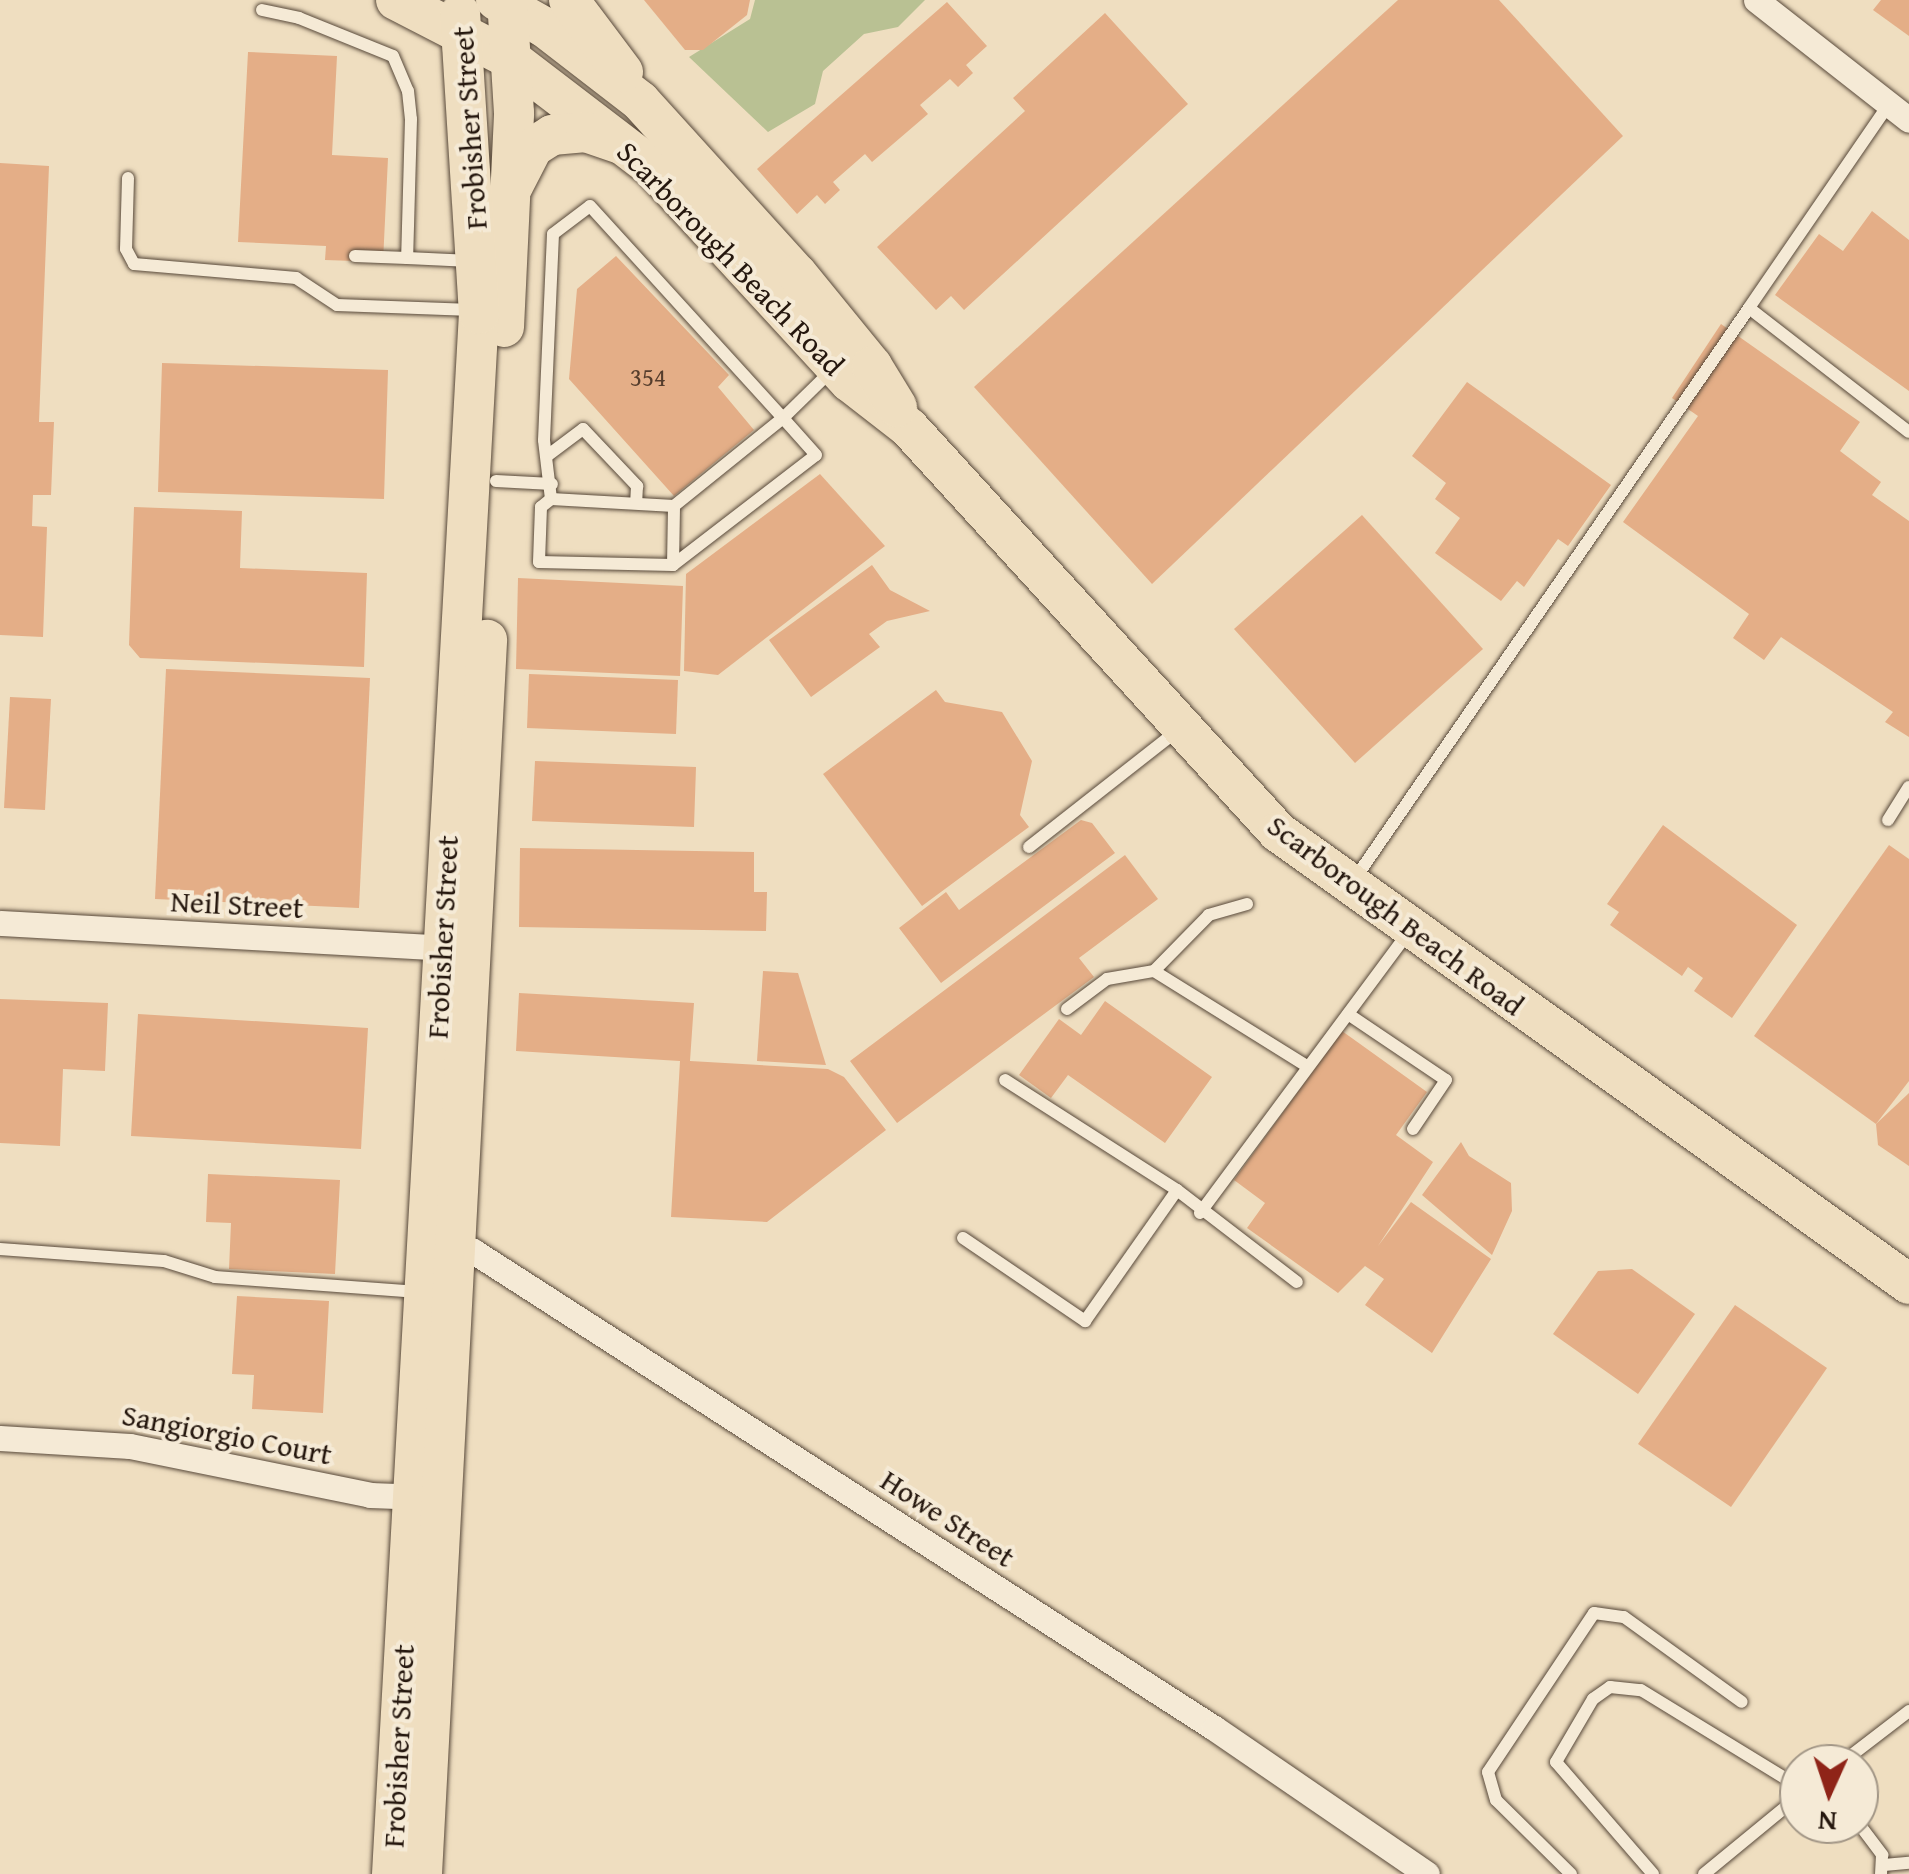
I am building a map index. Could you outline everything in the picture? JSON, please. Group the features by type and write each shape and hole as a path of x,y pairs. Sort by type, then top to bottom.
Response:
{"main road":[{"name":"Scarborough Beach Road","path":"396,0 461,16 512,60 628,146 836,367 909,428 1179,730 1278,832 1909,1284"},
{"path":"569,0 640,100"},
{"name":"Scarborough Beach Road","path":"504,2 640,100 860,350 909,428"},
{"name":"Frobisher Street","path":"456,948 496,481 511,189 512,60 504,2"},
{"name":"Frobisher Street","path":"392,1874 425,1497 456,948 479,310 461,16"},
{"path":"511,189 534,147 552,135 586,132 628,146"},
{"name":"Frobisher Street","path":"422,1874 425,1497 421,1292 440,1246"}],"street":[{"path":"1756,0 1899,112"},
{"name":"Neil Street","path":"0,924 456,948"},
{"name":"Howe Street","path":"440,1246 474,1251 1148,1686 1427,1874"},
{"name":"Sangiorgio Court","path":"0,1438 130,1446 370,1495 425,1497"}],"lane":[{"path":"262,10 299,18 393,56 408,91 411,119 407,258"},
{"path":"1350,886 1748,308 1899,112"},
{"path":"128,178 126,249 134,264 296,278 337,305 479,310"},
{"path":"590,206 816,454 673,564 540,562 541,508 551,499 552,484 547,456 552,234 590,206"},
{"path":"355,256 478,262"},
{"path":"1748,308 1909,432"},
{"path":"551,499 674,506 783,418 836,367"},
{"path":"547,456 582,429 637,486 636,504"},
{"path":"496,481 552,484"},
{"path":"673,564 674,506"},
{"path":"1029,847 1179,730"},
{"path":"1888,820 1909,787"},
{"path":"1067,1008 1108,979 1154,971 1209,915 1247,904"},
{"path":"1200,1213 1411,929"},
{"path":"1154,971 1308,1067"},
{"path":"1348,1014 1446,1080 1413,1128"},
{"path":"1005,1080 1177,1190 1200,1213 1296,1282"},
{"path":"963,1238 1085,1321 1177,1190"},
{"path":"0,1248 164,1261 215,1278 421,1292"},
{"path":"1571,1874 1496,1800 1488,1772 1594,1613 1624,1617 1742,1702"},
{"path":"1653,1874 1556,1762 1593,1699 1610,1687 1641,1690 1779,1775"},
{"path":"1866,1744 1909,1711"},
{"path":"1704,1874 1779,1812"},
{"path":"1869,1844 1883,1870 1909,1864"}],"green space":[{"path":"755,0 925,0 898,27 864,34 823,71 815,104 768,132 689,57 750,19"}],"building":[{"path":"644,0 750,0 747,15 703,50 685,50"},
{"path":"1398,0 1499,0 1623,136 1152,584 974,387"},
{"path":"1881,0 1909,0 1909,36 1873,10"},
{"path":"947,2 987,46 966,65 973,73 958,87 950,79 920,105 928,114 872,162 865,154 833,182 840,190 825,204 817,195 797,214 757,169"},
{"path":"1105,13 1188,104 964,310 951,296 936,310 877,247 1025,111 1013,98"},
{"path":"248,52 337,56 332,155 388,158 383,262 325,260 326,246 238,242"},
{"path":"0,163 49,166 39,422 54,422 51,495 33,495 32,526 47,527 43,637 0,635"},
{"path":"1872,211 1909,240 1909,391 1775,295 1819,234 1843,251"},
{"path":"616,256 729,375 718,387 754,430 674,496 569,379 577,289"},
{"path":"1721,324 1860,422 1840,451 1881,482 1872,495 1909,521 1909,737 1885,722 1893,712 1781,637 1764,660 1733,638 1749,614 1623,522 1698,416 1672,398"},
{"path":"162,363 388,370 384,499 158,492"},
{"path":"1467,382 1611,485 1568,546 1558,539 1524,587 1517,581 1501,601 1435,553 1460,518 1435,499 1446,483 1412,456"},
{"path":"820,474 885,546 718,675 684,671 686,574"},
{"path":"134,507 242,511 240,568 367,573 364,667 140,658 129,645"},
{"path":"1362,515 1483,649 1355,763 1234,629"},
{"path":"872,565 890,590 930,611 887,621 869,634 880,647 811,697 769,640"},
{"path":"518,578 683,586 680,676 516,669"},
{"path":"166,669 370,678 359,908 155,899"},
{"path":"529,674 678,680 676,734 527,728"},
{"path":"936,690 945,702 1002,712 1032,761 1020,815 1029,827 922,906 823,774"},
{"path":"10,697 51,699 45,810 4,808"},
{"path":"535,761 696,767 694,827 532,821"},
{"path":"1081,820 1092,823 1115,853 941,983 899,928 946,892 959,910"},
{"path":"1663,825 1797,925 1732,1018 1694,991 1703,978 1688,967 1682,976 1610,925 1619,912 1607,904"},
{"path":"1889,845 1909,859 1909,1081 1876,1124 1754,1036"},
{"path":"520,848 754,852 754,892 767,892 766,931 519,927"},
{"path":"1125,855 1158,899 1079,958 1094,977 897,1123 850,1061"},
{"path":"763,971 798,973 826,1065 757,1061"},
{"path":"519,993 694,1003 690,1061 828,1069 844,1077 886,1130 767,1222 671,1217 680,1061 516,1051"},
{"path":"0,999 108,1003 105,1071 63,1069 60,1146 0,1143"},
{"path":"1105,1001 1212,1077 1165,1143 1068,1075 1051,1098 1019,1075 1059,1019 1081,1035"},
{"path":"138,1014 368,1028 361,1149 131,1136"},
{"path":"1342,1031 1427,1092 1396,1135 1433,1162 1378,1246 1411,1202 1491,1259 1432,1353 1365,1305 1384,1279 1365,1266 1338,1293 1247,1228 1265,1203 1234,1180"},
{"path":"1909,1093 1909,1166 1878,1145 1876,1124"},
{"path":"1461,1142 1469,1156 1511,1183 1512,1211 1492,1255 1422,1195"},
{"path":"208,1174 340,1180 335,1274 229,1269 231,1223 206,1222"},
{"path":"1632,1269 1695,1314 1638,1394 1553,1334 1598,1271"},
{"path":"237,1296 329,1301 323,1413 252,1409 254,1375 232,1374"},
{"path":"1735,1305 1827,1368 1731,1507 1638,1444"}]}
